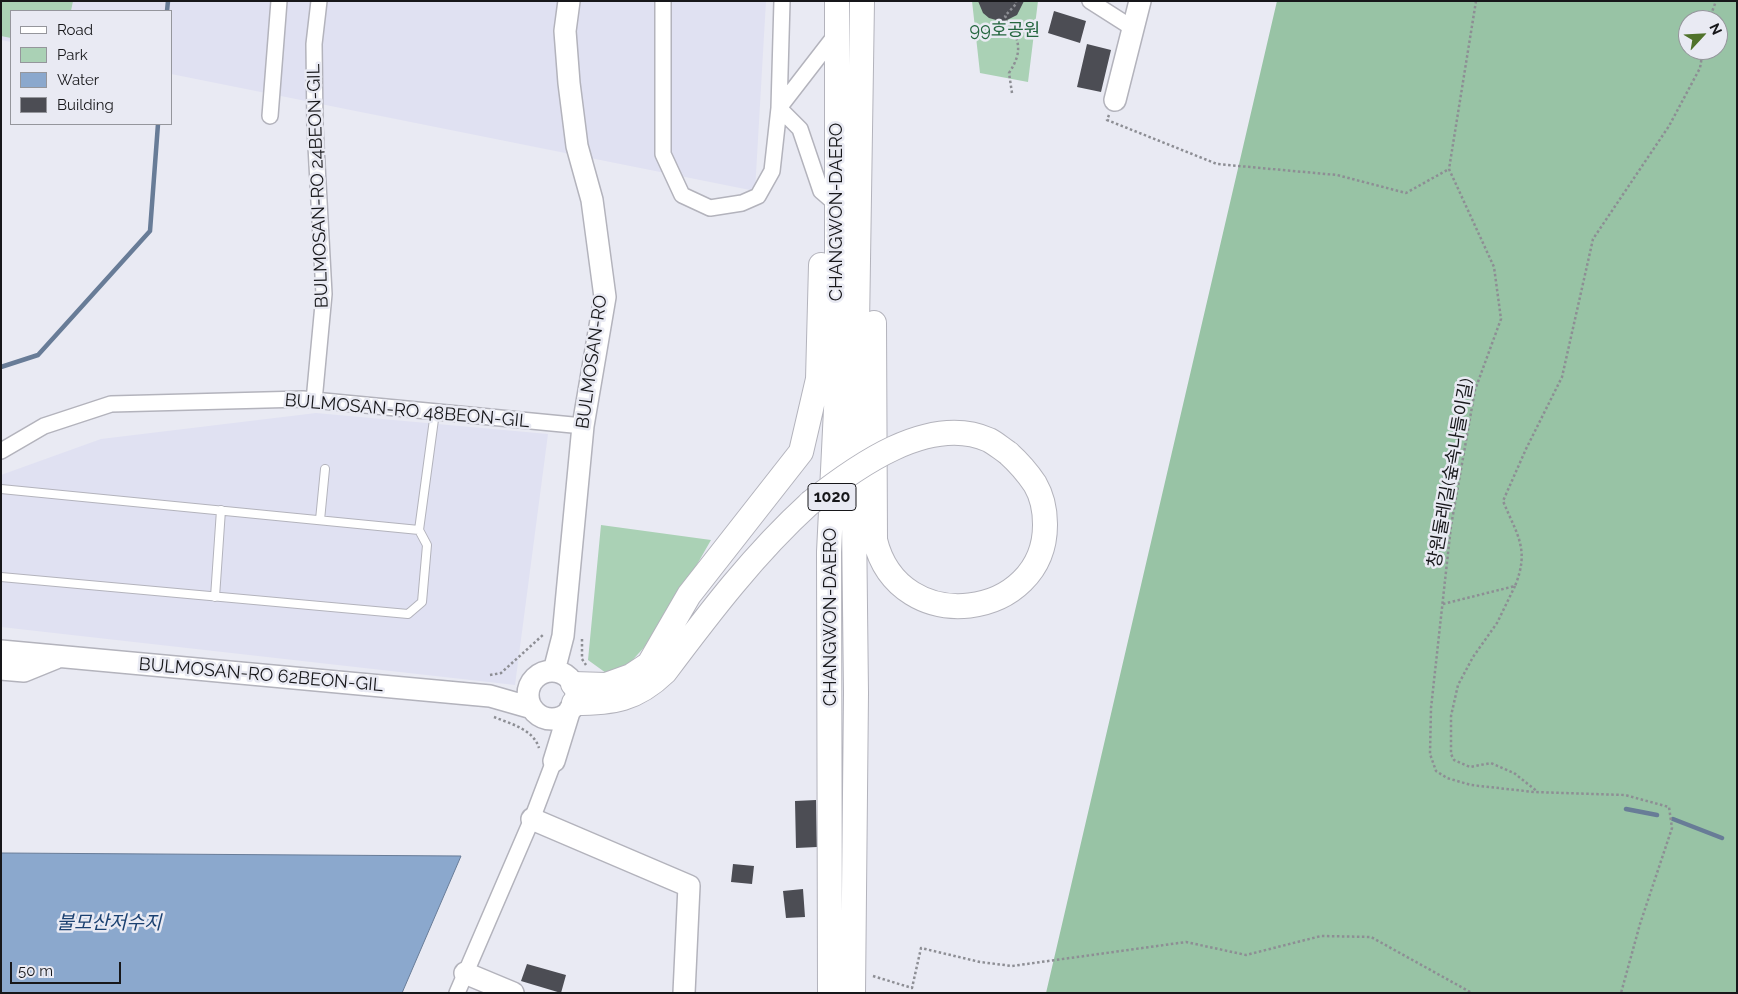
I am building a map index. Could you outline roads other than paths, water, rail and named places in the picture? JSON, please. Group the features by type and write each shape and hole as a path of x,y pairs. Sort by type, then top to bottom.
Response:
{"main road":[{"name":"CHANGWON-DAERO","path":"830,993 829,552 837,389 837,1"},
{"name":"CHANGWON-DAERO","path":"853,981 856,693 854,520 862,1"},
{"path":"569,690 606,686 631,676 649,664 689,595 801,452 818,379 822,230 836,211"},
{"path":"569,690 602,703 629,697 650,686 665,672 750,562 777,533 810,503 866,463 906,443 937,434 963,434 989,440 1008,452 1036,486 1045,511 1045,534 1038,560 1028,573 1004,595 988,602 966,606 946,607 912,594 886,570 879,557 875,540 873,285 858,254"}],"street":[{"path":"270,116 279,1"},
{"name":"BULMOSAN-RO 24BEON-GIL","path":"314,400 324,294 315,127 314,44 319,1"},
{"name":"BULMOSAN-RO","path":"548,758 569,690 563,635 583,426 605,297 592,200 577,146 569,82 565,31 569,1"},
{"path":"663,1 663,154 682,195 710,208 742,203 758,196 772,170 779,108 782,1"},
{"path":"1090,1 1134,29"},
{"path":"1115,100 1140,1"},
{"path":"779,108 837,33"},
{"path":"779,108 800,130 821,191 836,211"},
{"name":"BULMOSAN-RO 48BEON-GIL","path":"1,451 44,426 111,404 314,400 583,426"},
{"path":"1,639 31,642 60,656"},
{"name":"BULMOSAN-RO 62BEON-GIL","path":"1,651 490,696 532,708 544,717 569,690"},
{"path":"1,669 24,671 60,656"},
{"path":"490,696 533,680 546,672 569,690"},
{"path":"532,708 528,694 533,680"},
{"path":"457,993 532,819 548,758"},
{"path":"532,819 688,886 684,993"},
{"path":"465,973 513,993"}],"lane":[{"path":"1,577 408,614 422,602 427,545 419,530 435,412"},
{"path":"320,520 325,469"},
{"path":"1,489 419,530"},
{"path":"215,597 221,510"}],"water":[{"name":"불모산저수지","path":"1,853 461,856 402,993 1,993"}],"waterway":[{"path":"167,10 168,1"},
{"path":"1,367 38,355 150,231 158,125"},
{"path":"1626,809 1657,815"},
{"path":"1673,819 1722,838"}],"park label":[{"name":"99호공원","path":"1005,31"}]}
